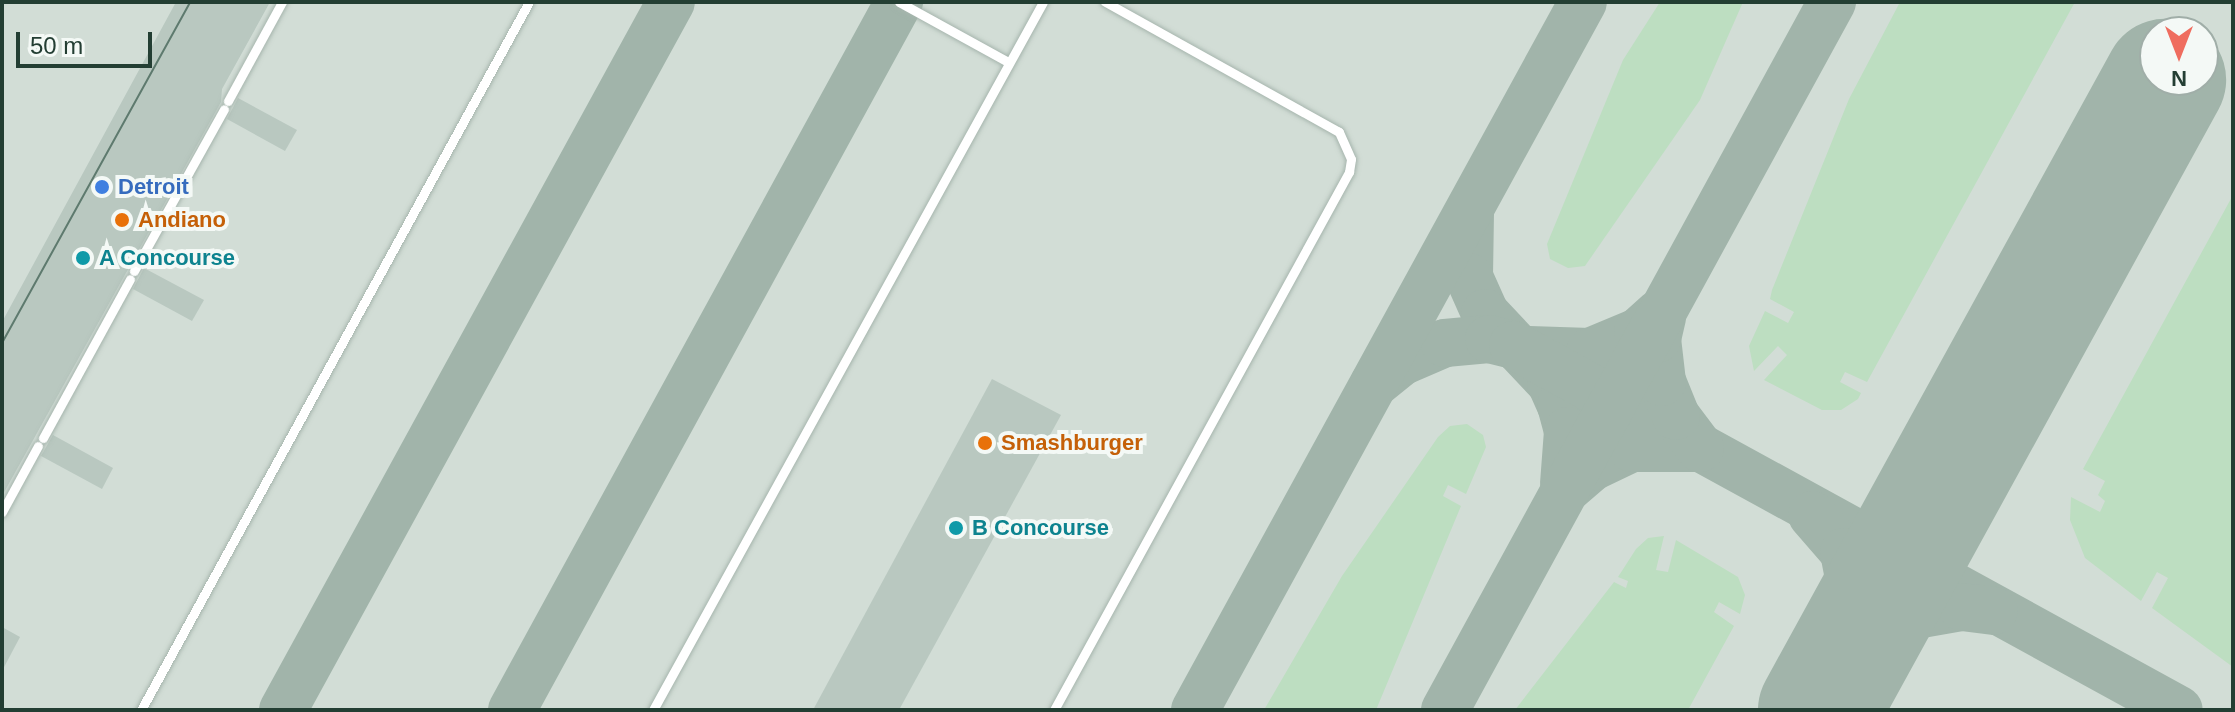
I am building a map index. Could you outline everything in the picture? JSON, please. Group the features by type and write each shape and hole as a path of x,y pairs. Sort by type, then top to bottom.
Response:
{"lane":[{"path":"2,512 282,2"},
{"path":"141,710 529,2"},
{"path":"899,2 1008,62"},
{"path":"653,710 1043,2"},
{"path":"1054,710 1349,172 1351,159 1339,132 1105,2"}],"shaded area":[{"path":"2,2 2233,2 2233,710 2,710"}],"green space":[{"path":"1660,2 1743,2 1700,100 1585,266 1568,268 1550,259 1547,244 1623,60"},
{"path":"1900,2 2075,2 1867,382 1845,372 1840,382 1861,393 1858,399 1841,410 1822,410 1764,380 1787,355 1778,346 1754,371 1749,346 1765,311 1788,323 1794,312 1770,299 1772,290 1849,99"},
{"path":"2233,195 2233,667 2152,608 2168,578 2157,572 2141,601 2085,558 2070,520 2071,497 2100,512 2105,501 2098,495 2105,481 2083,469"},
{"path":"1467,424 1483,435 1486,447 1466,494 1448,485 1443,496 1461,506 1376,710 1264,710 1342,576 1438,437 1450,426"},
{"path":"1664,536 1656,570 1668,572 1676,540 1738,577 1745,595 1740,614 1719,602 1714,612 1734,626 1688,710 1515,710 1614,582 1626,588 1628,581 1618,577 1636,549 1648,538"}],"building":[{"name":"A Concourse","path":"176,2 270,2 222,89 221,102 2,496 2,322"},
{"path":"238,98 297,130 285,151 227,119"},
{"path":"144,268 204,300 192,321 133,289"},
{"name":"B Concourse","path":"992,379 1061,415 899,710 813,710"},
{"path":"53,435 113,468 102,489 41,456"},
{"path":"2,627 20,637 2,671"}],"taxiway":[{"path":"283,710 671,2"},
{"path":"512,710 899,2"},
{"path":"1195,710 1583,2"},
{"path":"1445,710 1832,2"},
{"path":"1470,212 1469,277 1485,313 1551,383 1561,405 1568,431 1564,484"},
{"path":"1529,350 1590,352 1638,332 1659,313"},
{"path":"1569,487 1592,467 1632,448 1700,448 1676,416 1662,382 1657,339 1662,317"},
{"path":"1374,384 1401,362 1445,343 1489,339 1513,345 2179,710"},
{"path":"1812,515 1844,552 1855,609 1831,689"},
{"path":"1839,676 1882,632 1921,614 1962,607 1994,611"}],"runway":[{"path":"1819,710 2156,96"}],"tram line":[{"path":"2,343 190,2"}],"place":[{"name":"Detroit","path":"102,187"},
{"name":"Andiano","path":"122,220"},
{"name":"A Concourse","path":"83,258"},
{"name":"Smashburger","path":"985,443"},
{"name":"B Concourse","path":"956,528"}]}
